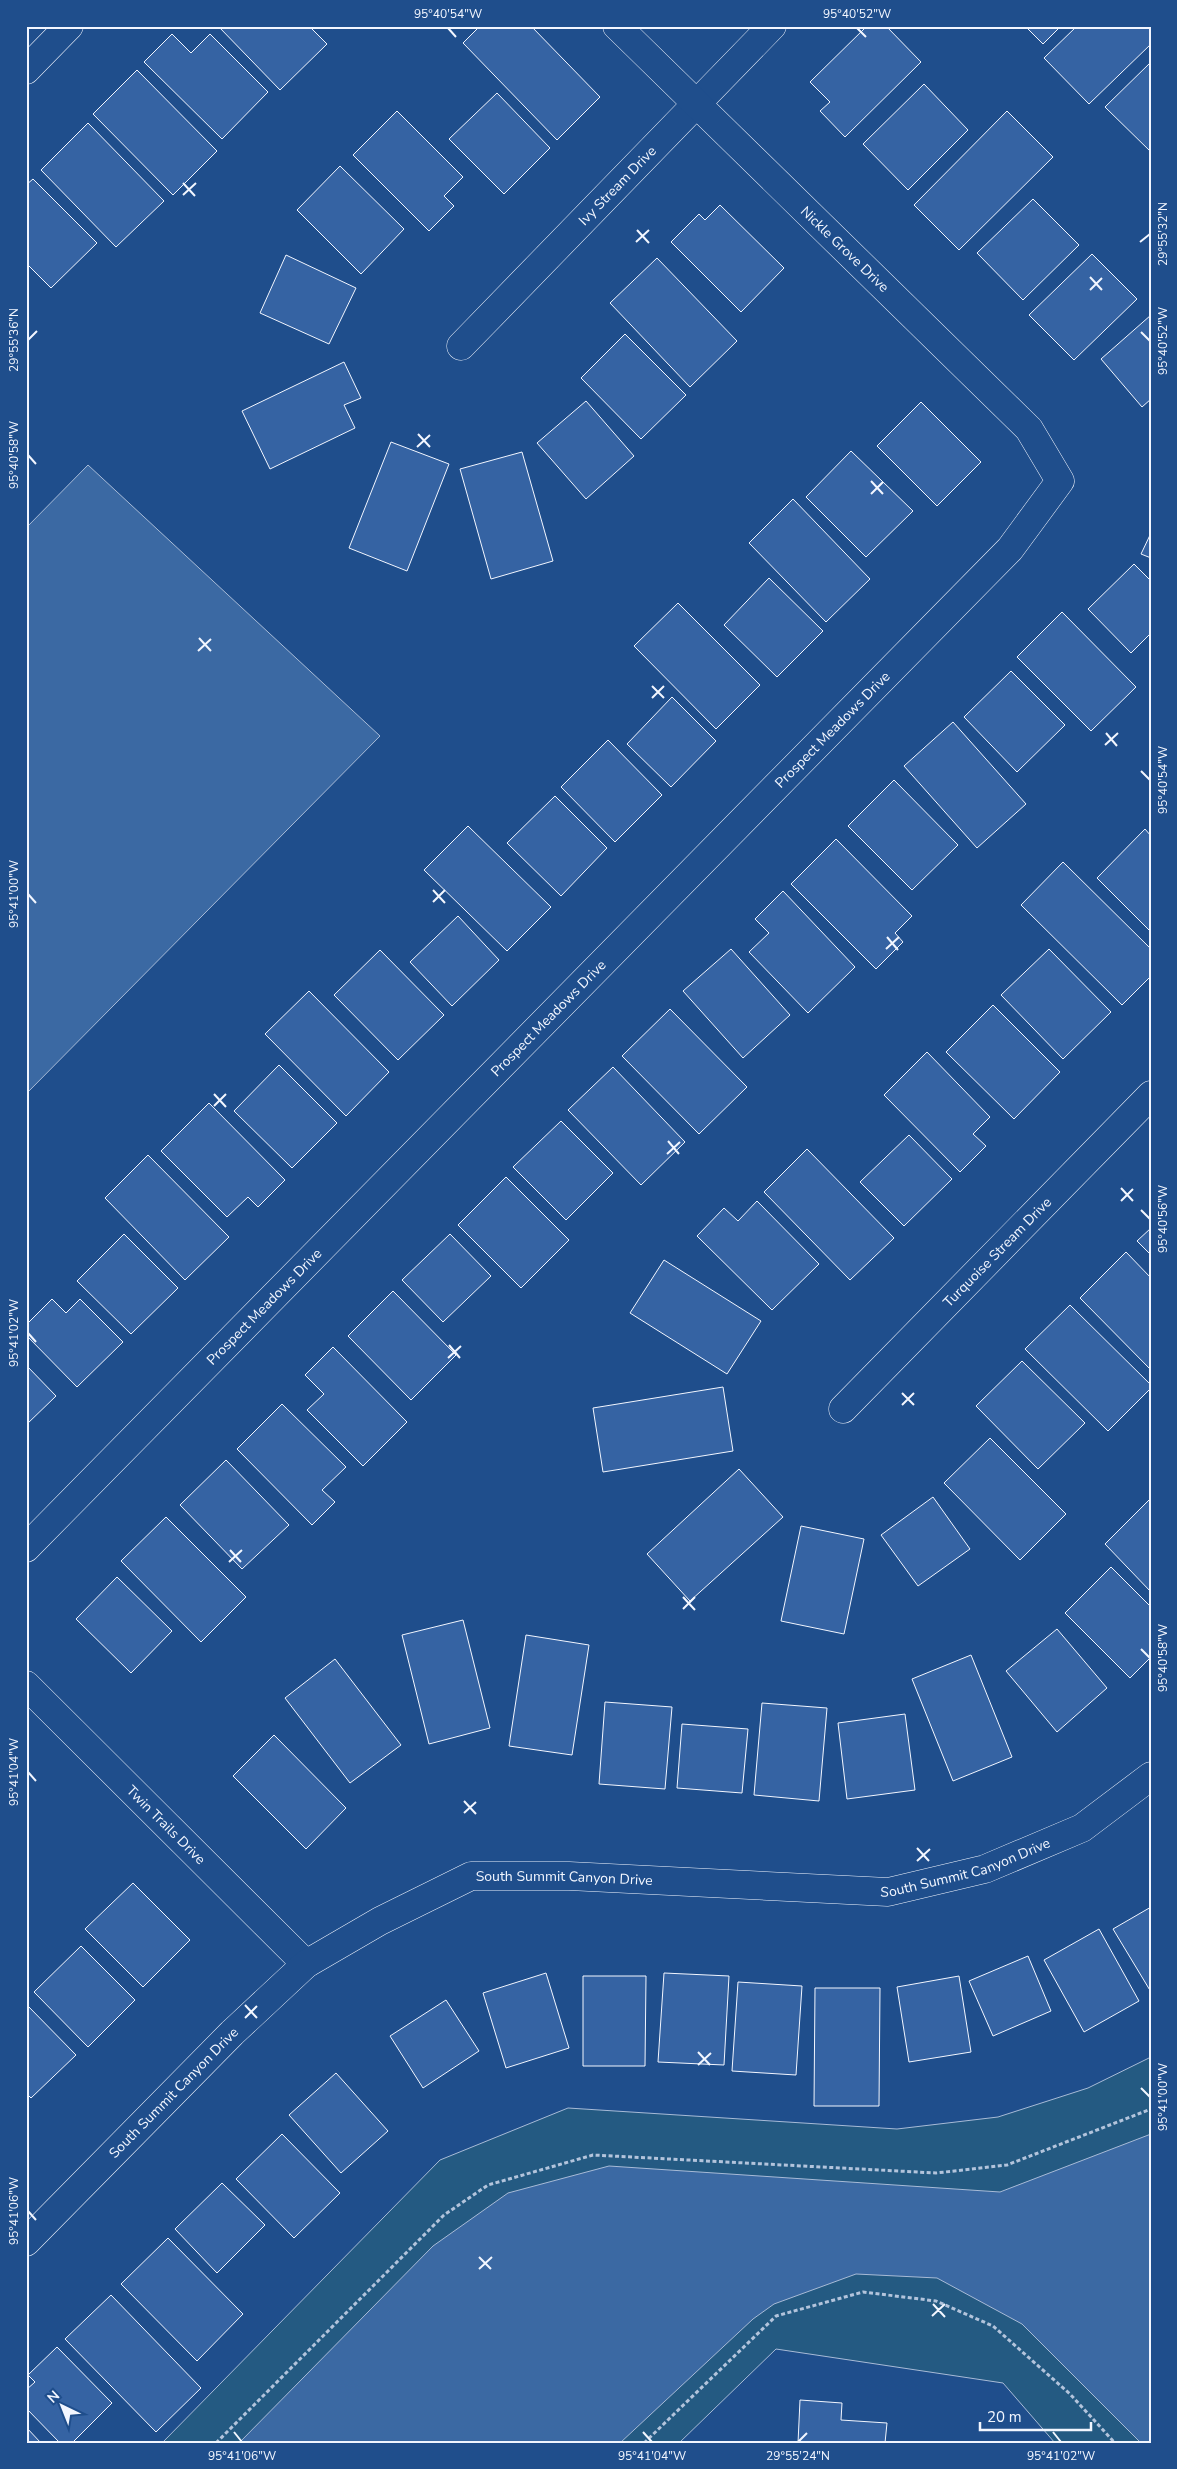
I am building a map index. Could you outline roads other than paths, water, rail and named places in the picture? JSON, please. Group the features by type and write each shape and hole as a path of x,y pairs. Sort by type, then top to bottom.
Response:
{"street":[{"path":"26,70 69,26"},
{"name":"Nickle Grove Drive","path":"617,26 1029,429 1060,481"},
{"name":"Ivy Stream Drive","path":"461,346 772,26"},
{"name":"Prospect Meadows Drive","path":"26,1548 1010,549 1060,481"},
{"name":"Turquoise Stream Drive","path":"843,1409 1151,1095"},
{"name":"Twin Trails Drive","path":"26,1685 306,1964"},
{"name":"South Summit Canyon Drive","path":"26,2242 232,2033 306,1964 380,1921 471,1876 569,1876 888,1892 985,1869 1082,1828 1151,1776"}]}
